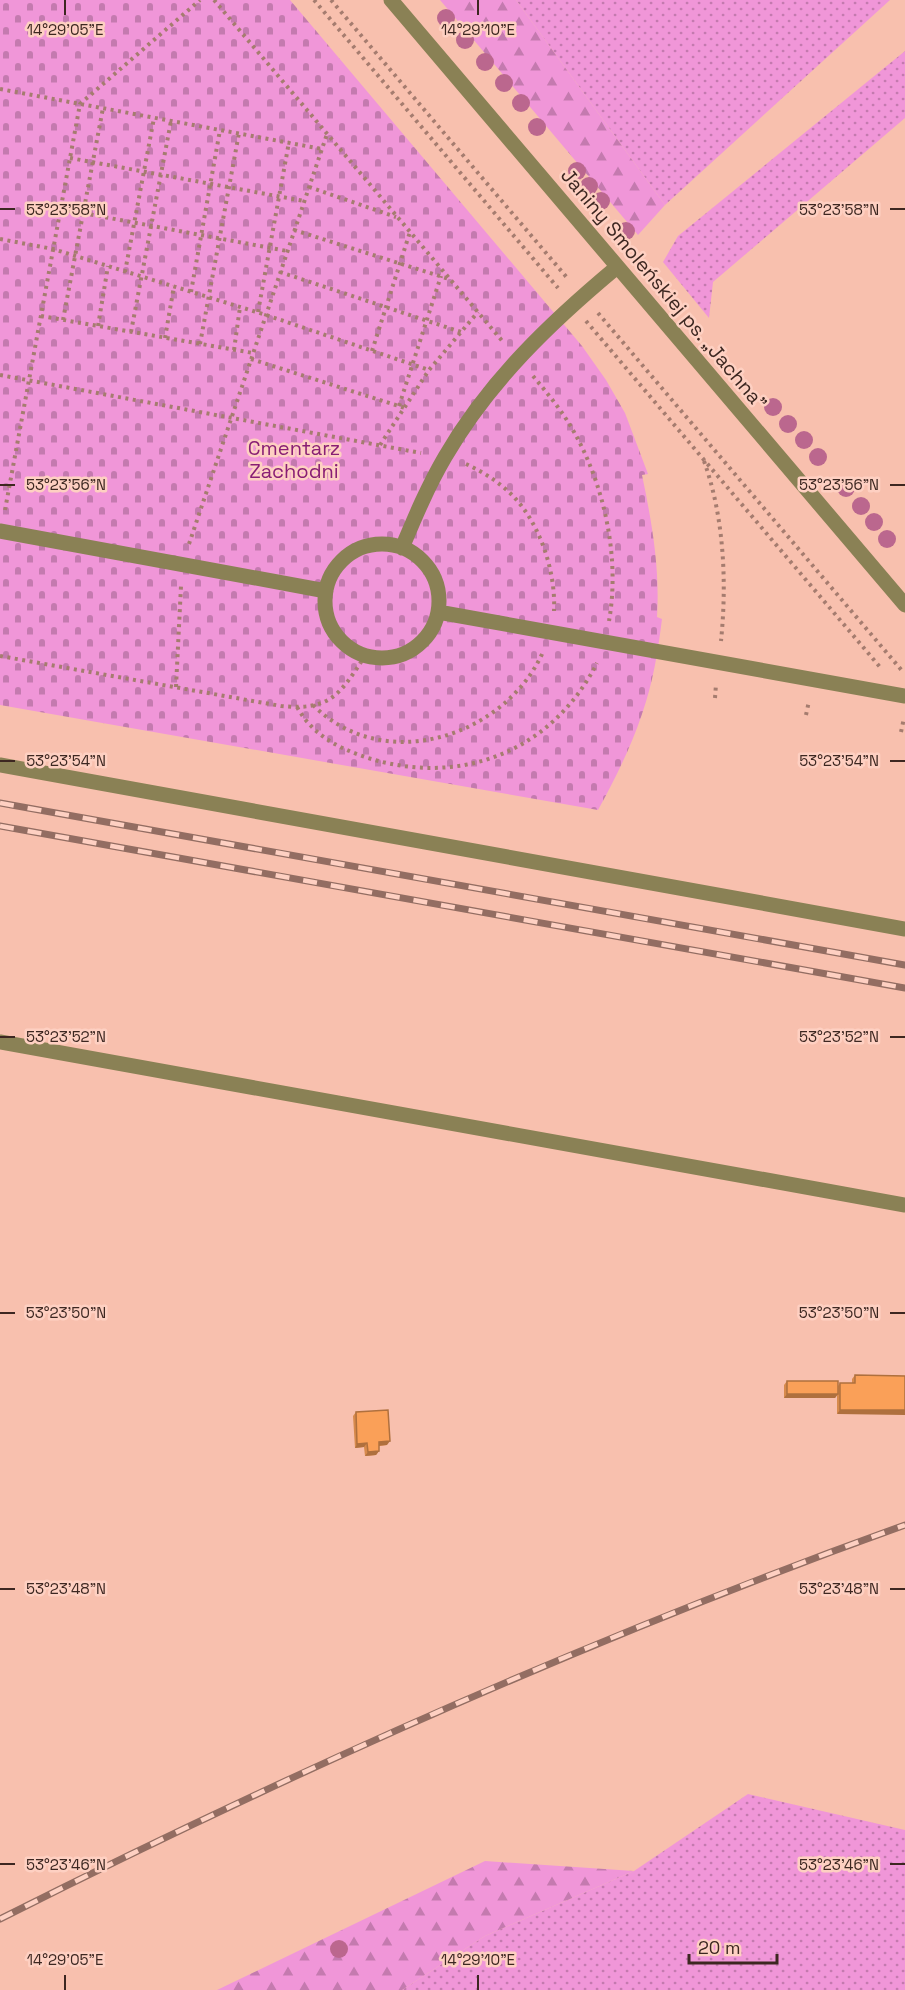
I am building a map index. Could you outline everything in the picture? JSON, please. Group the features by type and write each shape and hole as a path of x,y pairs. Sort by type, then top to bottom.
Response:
{"street":[{"name":"Janiny Smoleńskiej ps. „Jachna”","path":"391,0 905,605"},
{"path":"402,548 445,457 474,412 535,340 617,267"},
{"path":"1,531 326,591"},
{"path":"377,545 402,548 422,561 431,573 437,588 438,612 432,628 415,647 391,657 365,656 345,645 335,634 326,614 326,591 335,568 354,552 377,545"},
{"path":"438,612 905,696"},
{"path":"0,765 905,929"},
{"path":"0,1042 905,1205"}],"path":[{"path":"1,531 80,104 200,0"},
{"path":"314,0 905,674"},
{"path":"331,0 578,300 702,458 905,696"},
{"path":"0,89 322,149"},
{"path":"63,320 103,108"},
{"path":"125,272 154,118"},
{"path":"131,332 171,121"},
{"path":"191,292 220,130"},
{"path":"200,344 239,133"},
{"path":"176,687 182,564 327,134"},
{"path":"258,312 289,142"},
{"path":"70,158 304,201"},
{"path":"309,187 398,218"},
{"path":"61,210 287,251"},
{"path":"294,230 450,279"},
{"path":"372,351 410,232"},
{"path":"0,239 53,249 258,312 429,370"},
{"path":"98,326 108,266"},
{"path":"280,272 461,332"},
{"path":"399,406 441,276"},
{"path":"165,338 174,286"},
{"path":"234,350 240,307"},
{"path":"380,445 429,370 478,312"},
{"path":"41,316 234,350 405,408"},
{"path":"0,375 445,457 461,462 488,476 511,494 528,516 543,547 551,578 554,606 551,632 534,671 508,702 482,721 435,739 402,742 371,737 332,721 313,705"},
{"path":"702,458 718,522 724,600 715,698"},
{"path":"0,656 281,706 301,707 331,699 346,686 365,656"},
{"path":"901,732 905,712"}],"green space":[{"name":"Cmentarz Zachodni","path":"0,0 290,0 582,346 606,380 625,413 648,474 642,475 654,546 657,617 662,619 655,667 642,714 622,763 598,810 0,705"},
{"path":"440,0 516,0 665,205 638,235"},
{"path":"516,0 890,0 665,205"},
{"path":"905,51 905,118 713,282 709,318 663,262 678,236"},
{"path":"748,1794 905,1830 905,1990 402,1990 485,1936 634,1871"},
{"path":"485,1861 634,1871 485,1936 402,1990 217,1990"}],"building":[{"path":"855,1375 905,1376 905,1410 840,1410 840,1383 855,1383"},
{"path":"787,1381 838,1381 838,1394 787,1394"},
{"path":"388,1410 390,1441 379,1442 379,1451 368,1452 367,1443 357,1444 356,1412"}],"railway":[{"path":"0,803 905,965"},
{"path":"0,826 905,988"},
{"path":"0,1919 222,1811 446,1708 674,1613 905,1525"}]}
